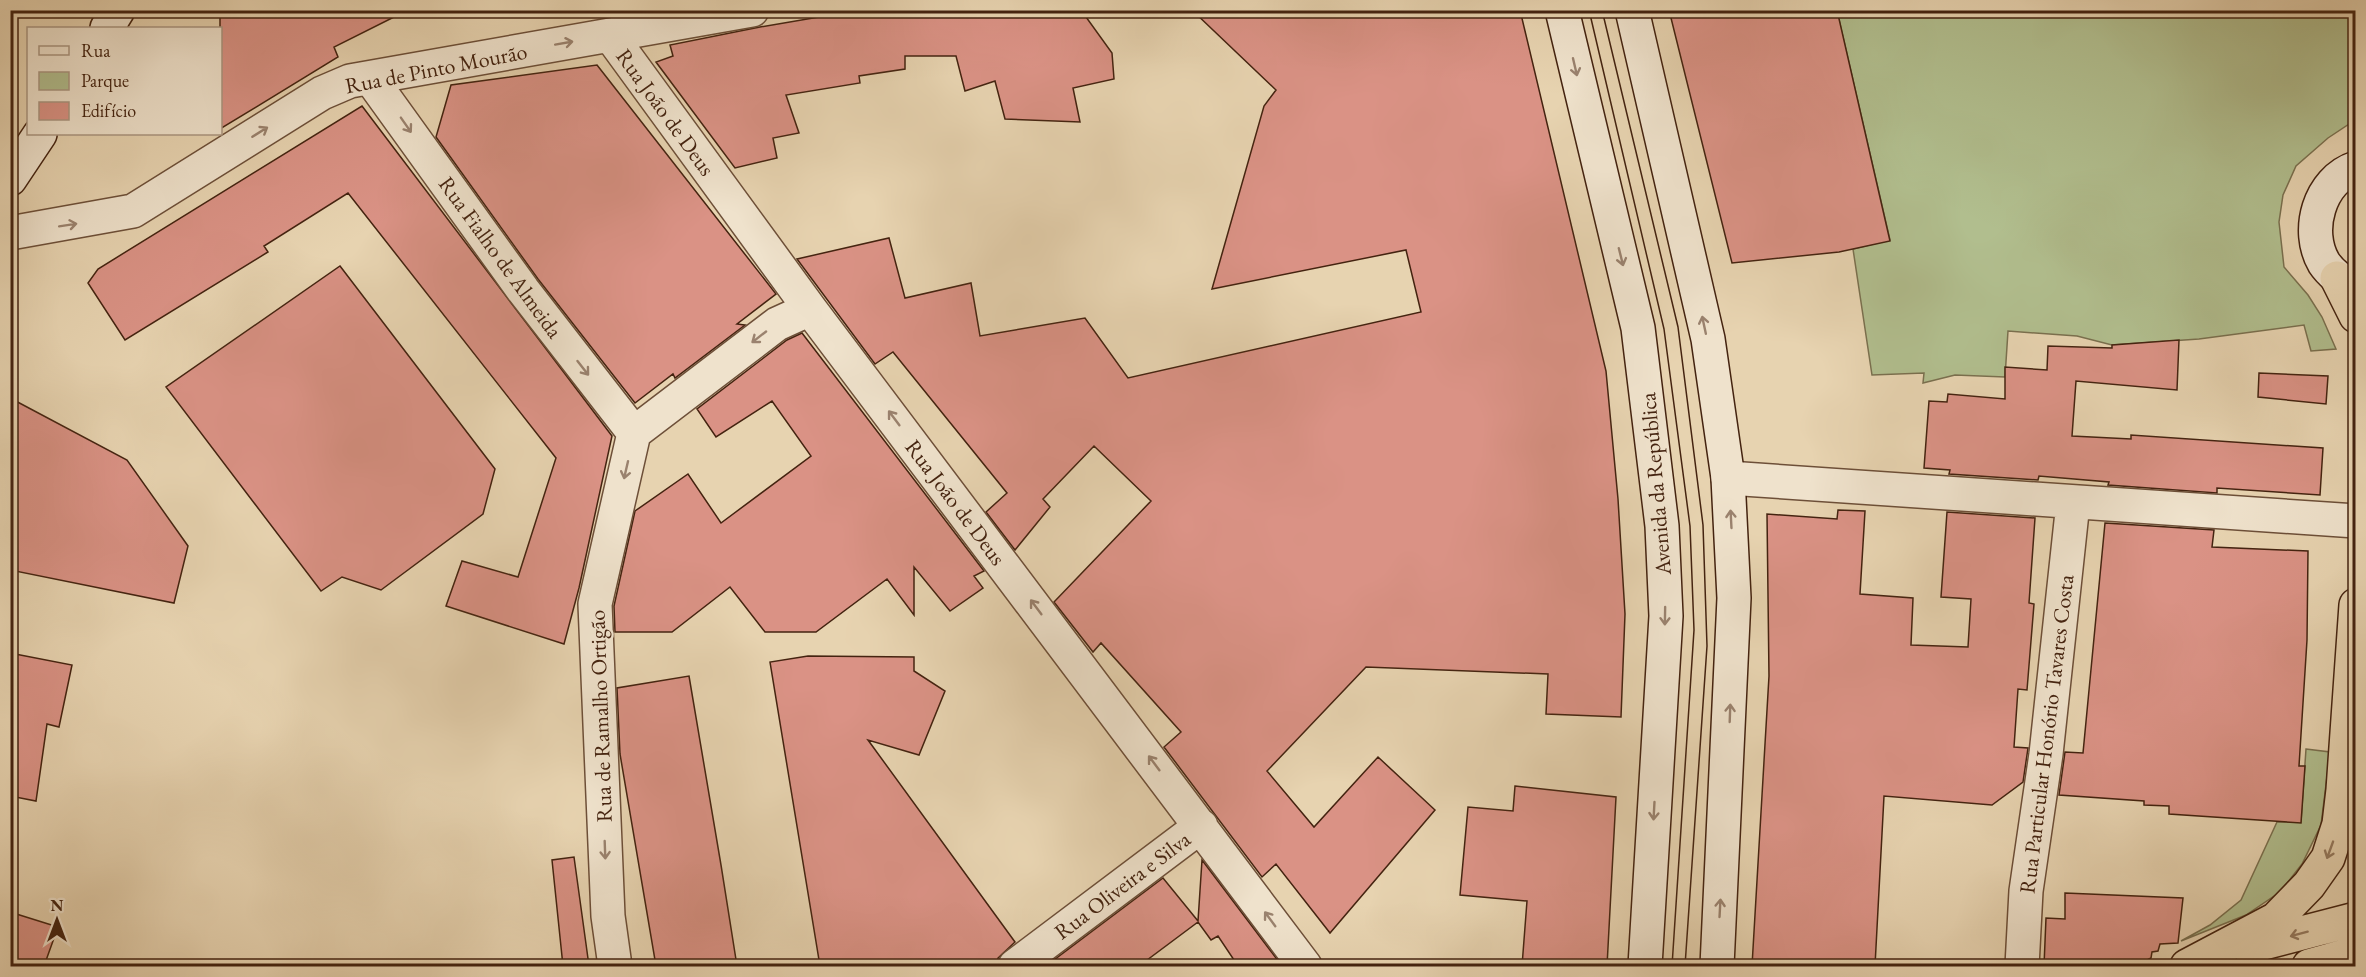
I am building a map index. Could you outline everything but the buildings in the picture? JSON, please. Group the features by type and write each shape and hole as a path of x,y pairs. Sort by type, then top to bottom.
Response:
{"highway":[{"path":"2346,284 2355,316"},
{"path":"2195,963 2276,919 2308,885 2328,858 2339,824 2343,790 2355,605"},
{"path":"2195,963 2355,919"},
{"path":"2309,966 2355,952"}],"street":[{"name":"Rua de Pinto Mourão","path":"10,233 133,211 322,93 350,81 752,10"},
{"name":"Avenida da República","path":"1562,10 1638,328 1662,526 1666,616 1645,966"},
{"path":"1632,10 1707,339 1728,478 1734,598 1717,966"},
{"name":"Rua João de Deus","path":"610,35 810,309 1305,966"},
{"name":"Rua Fialho de Almeida","path":"371,79 523,290 634,433"},
{"path":"10,179 39,135"},
{"path":"2346,284 2324,262 2316,242 2315,221 2321,201 2332,183 2355,168"},
{"path":"634,433 777,324 810,309"},
{"name":"Rua de Ramalho Ortigão","path":"615,966 608,916 595,604 634,433"},
{"path":"1728,478 2355,521"},
{"name":"Rua Particular Honório Tavares Costa","path":"2022,966 2026,891 2046,754 2073,503"},
{"name":"Rua Oliveira e Silva","path":"1015,966 1201,826"}],"green space":[{"path":"1837,11 2355,11 2355,109 2349,124 2328,138 2296,166 2283,195 2279,222 2284,267 2308,295 2322,317 2336,349 2311,351 2304,325 2199,339 2112,345 2077,336 2008,331 2005,377 1955,375 1923,383 1924,373 1872,375 1853,249 1890,240"},
{"path":"2306,749 2330,752 2321,825 2302,864 2280,892 2246,915 2181,941 2210,925 2241,900 2277,822 2301,822"}],"tram line":[{"path":"1589,10 1664,329 1690,526 1694,630 1672,966"},
{"path":"1602,10 1678,327 1703,525 1707,646 1685,966"}]}
